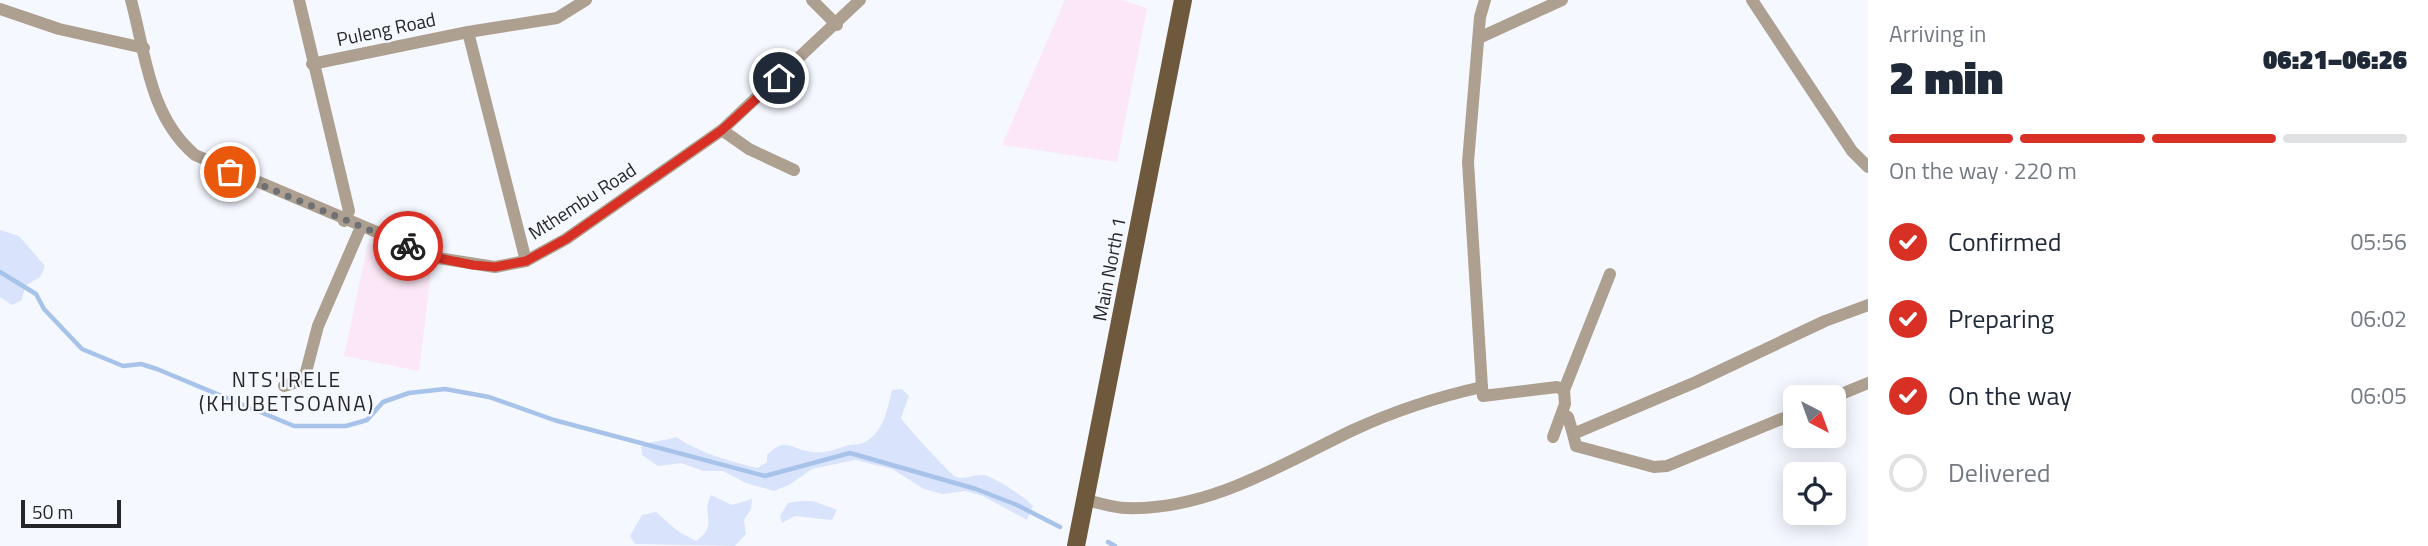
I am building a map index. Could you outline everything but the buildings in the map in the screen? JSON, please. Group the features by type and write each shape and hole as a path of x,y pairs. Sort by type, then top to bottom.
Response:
{"main road":[{"name":"Main North 1","path":"1076,546 1183,0"}],"street":[{"name":"Mthembu Road","path":"131,0 154,95 163,120 176,139 195,155 344,221 438,258 495,267 526,261 566,239 722,130 837,25 860,0"},
{"path":"299,0 312,64 349,211 344,221"},
{"name":"Puleng Road","path":"312,64 468,32 556,18 586,0"},
{"path":"812,0 837,25"},
{"path":"1485,0 1480,17 1468,162 1483,396 1557,387 1564,390"},
{"path":"1480,37 1562,0"},
{"path":"1752,0 1852,151 1868,167"},
{"path":"0,9 59,29 144,48"},
{"path":"468,32 526,261"},
{"path":"722,130 749,149 794,170"},
{"path":"284,386 300,380 306,372 318,326 362,228"},
{"path":"1553,437 1562,413 1564,390 1610,274"},
{"path":"1573,434 1696,383 1825,320 1868,305"},
{"path":"1846,392 1868,383"},
{"path":"1084,500 1124,508 1190,500 1286,464 1352,430 1428,399 1482,387"},
{"path":"1562,413 1568,417 1576,446 1654,467 1667,466 1783,418"}],"shaded area":[{"path":"1065,0 1121,0 1147,8 1117,162 1002,145"},
{"path":"0,230 19,236 45,266 40,277 25,286 22,300 12,305 0,297"},
{"path":"368,243 432,265 419,371 344,356"},
{"path":"902,389 909,396 901,418 937,459 956,477 983,475 1017,493 1033,506 1027,520 983,496 965,491 943,494 924,489 892,469 855,460 812,469 789,485 774,491 746,483 723,471 703,471 681,463 658,466 642,455 641,447 645,444 676,437 705,452 757,468 767,462 767,455 774,449 784,445 821,452 861,444 871,438 881,426 892,390"},
{"path":"711,495 732,505 752,499 751,509 744,520 746,534 735,546 635,544 630,536 642,515 656,512 679,532 696,541 707,530 707,509"},
{"path":"813,501 837,510 832,520 795,516 782,523 780,516 788,503"}],"waterway":[{"path":"0,272 36,294 44,309 82,349 123,366 141,364 157,369 294,426 346,426 367,420 383,402 409,393 445,389 489,397 554,420 765,476 850,453 976,489 1017,505 1060,527"},
{"path":"1108,542 1115,546"}],"way so far":[{"path":"230,172 408,246"}],"district":[{"name":"NTS'IRELE (KHUBETSOANA)","path":"287,392"}],"route":[{"path":"408,246 438,258 473,265 495,267 526,261 566,239 722,130 779,78"}]}
